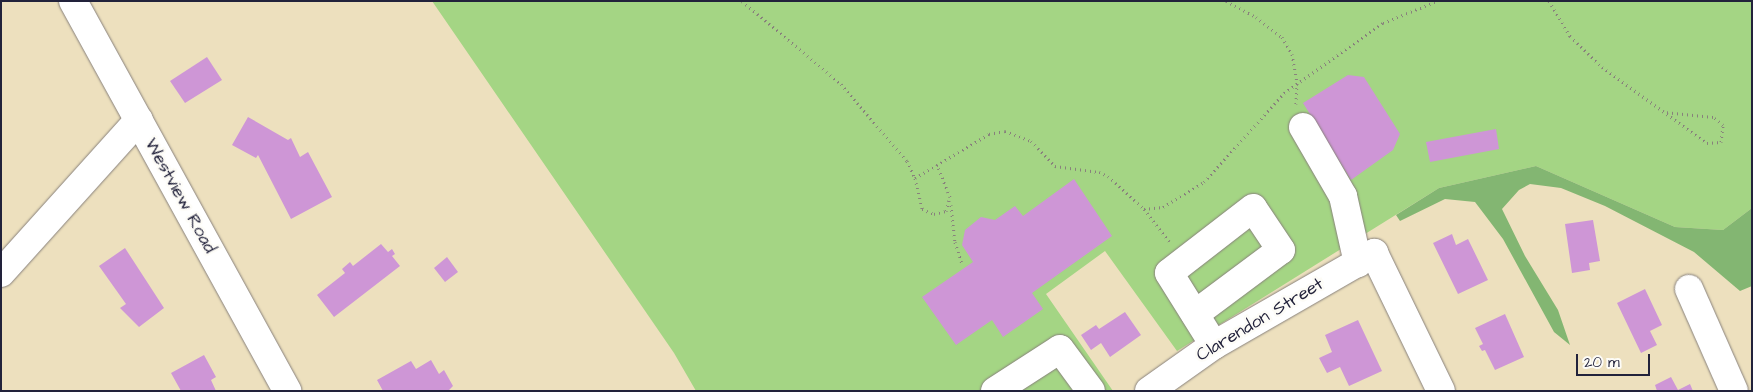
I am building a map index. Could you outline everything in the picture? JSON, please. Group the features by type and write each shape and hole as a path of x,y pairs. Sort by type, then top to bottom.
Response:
{"street":[{"name":"Westview Road","path":"73,1 287,391"},
{"path":"1,273 138,120"},
{"path":"1303,127 1343,196 1366,258 1440,391"},
{"path":"1195,314 1281,250 1253,208 1169,273 1214,345"},
{"name":"Clarendon Street","path":"1149,391 1214,345 1366,258"},
{"path":"1688,289 1734,391"},
{"path":"995,391 1060,349 1091,391"}],"path":[{"path":"742,1 841,84 907,161 915,178 920,202 928,213 946,212 950,197"},
{"path":"1226,1 1256,16 1282,37 1292,54 1297,83 1297,117 1303,127"},
{"path":"1144,209 1163,207 1204,182 1272,106 1297,83 1383,23 1437,1"},
{"path":"1549,1 1584,52 1664,112 1707,143 1717,145 1723,139 1723,124 1713,117 1664,112"},
{"path":"915,178 989,134 1005,131 1031,141 1055,166 1099,172 1108,176 1144,209 1184,261"},
{"path":"937,164 950,197 956,242 962,263"}],"green space":[{"path":"432,1 1752,1 1752,208 1723,230 1675,227 1536,166 1439,188 1177,351 1105,251 1046,294 1113,391 696,391 674,353"},
{"path":"1536,166 1675,227 1723,230 1752,208 1752,286 1740,291 1694,252 1605,206 1561,188 1530,184 1519,190 1502,209 1525,256 1558,310 1570,345 1554,332 1503,239 1475,202 1445,199 1400,221 1396,215 1439,188"}],"building":[{"path":"207,57 222,80 185,103 170,81"},
{"path":"1348,75 1364,77 1400,134 1393,150 1351,180 1303,103"},
{"path":"248,117 288,140 291,138 300,157 308,152 332,197 291,219 258,155 256,158 232,145"},
{"path":"1496,129 1499,149 1430,162 1426,142"},
{"path":"1074,179 1112,236 1032,293 1043,309 1003,337 992,320 956,345 922,297 973,262 962,245 965,230 981,217 995,220 1015,206 1023,216"},
{"path":"1593,220 1600,261 1589,263 1590,270 1572,273 1565,224"},
{"path":"1452,234 1456,245 1468,239 1488,280 1458,294 1433,243"},
{"path":"381,244 388,252 392,249 395,254 392,256 400,266 334,317 317,295 345,273 342,269 350,262 353,266"},
{"path":"125,248 164,308 139,327 120,308 126,304 99,266"},
{"path":"447,257 458,272 445,282 434,268"},
{"path":"1645,289 1662,325 1650,331 1657,345 1641,353 1617,303"},
{"path":"1125,312 1141,335 1110,357 1101,343 1091,350 1081,335 1096,325 1099,329"},
{"path":"1505,314 1524,357 1495,370 1485,350 1482,351 1479,346 1483,344 1475,328"},
{"path":"1358,320 1382,371 1349,386 1340,367 1327,373 1319,358 1332,352 1325,335"},
{"path":"204,355 216,377 211,380 216,391 181,391 171,373"},
{"path":"431,360 439,374 444,370 453,386 448,391 383,391 377,380 411,361 416,369"},
{"path":"1671,377 1678,390 1690,384 1693,391 1657,391 1655,385"}]}
